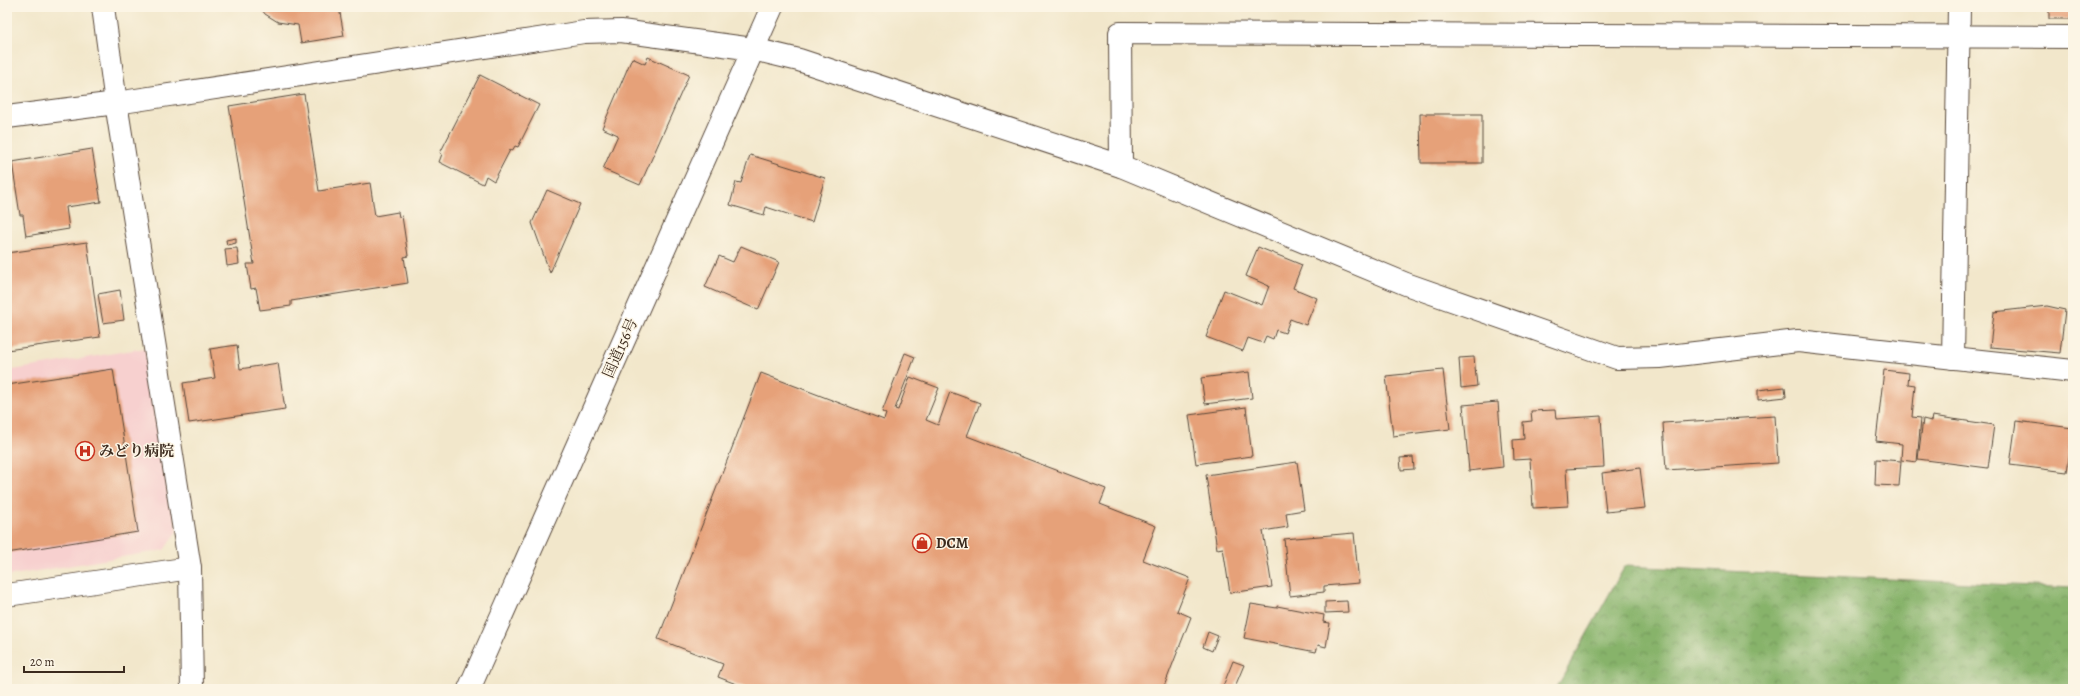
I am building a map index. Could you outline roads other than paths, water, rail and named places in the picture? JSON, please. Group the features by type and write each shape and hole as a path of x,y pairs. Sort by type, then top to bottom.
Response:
{"main road":[{"path":"103,7 116,103 190,568 192,689"},
{"name":"国道156号","path":"469,689 772,7"},
{"path":"1953,358 1959,7"},
{"path":"7,117 116,103 584,32 621,31 753,49 799,60 1121,166 1406,284 1617,358 1660,357 1798,341 2073,371"},
{"path":"1121,166 1120,33 2073,37"},
{"path":"7,595 190,568"}],"place":[{"name":"みどり病院","path":"85,451"},
{"name":"DCM","path":"922,543"}]}
